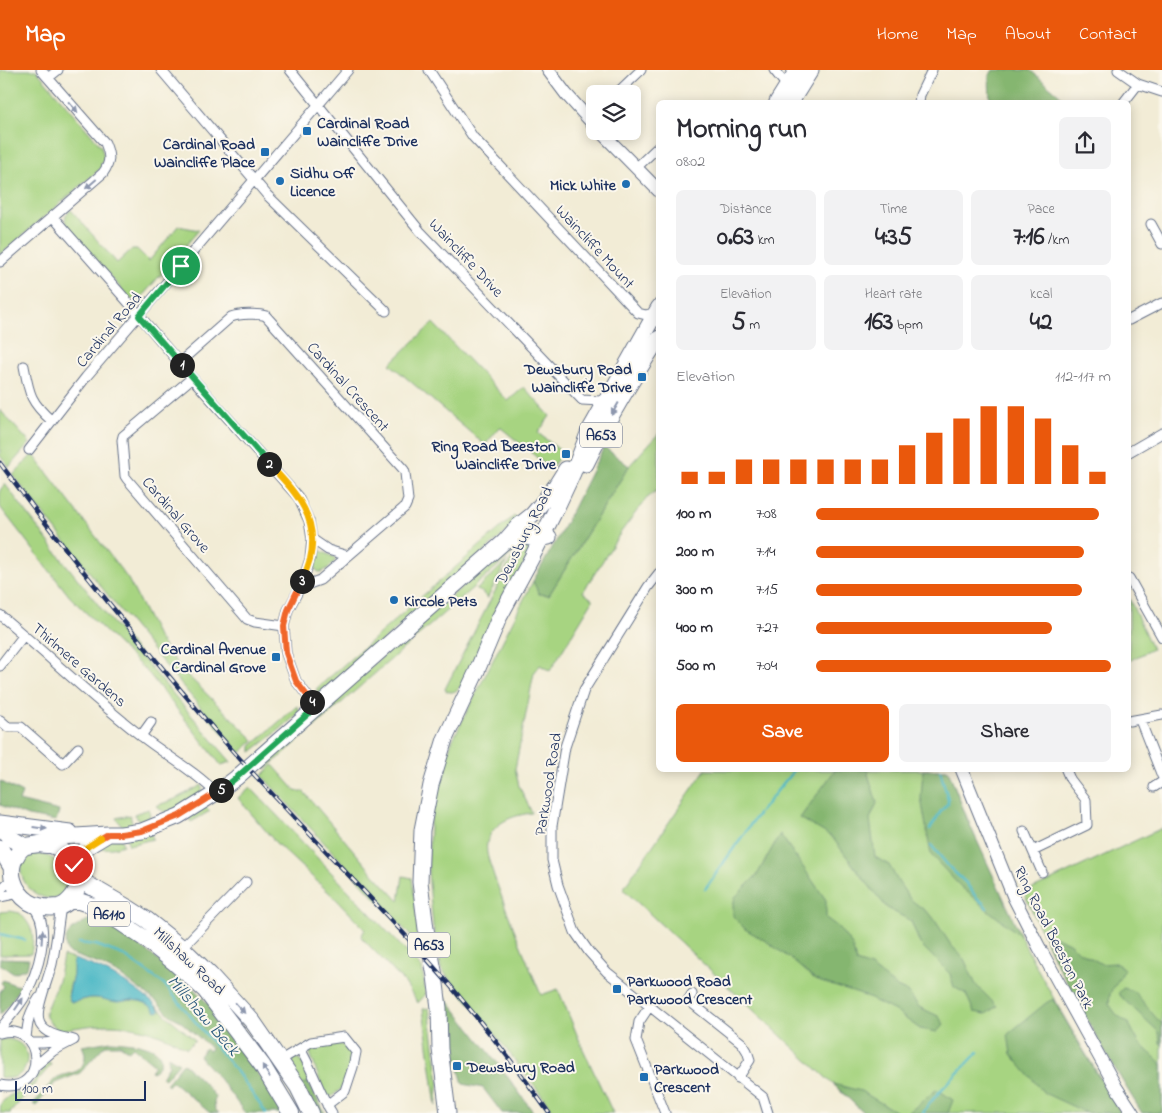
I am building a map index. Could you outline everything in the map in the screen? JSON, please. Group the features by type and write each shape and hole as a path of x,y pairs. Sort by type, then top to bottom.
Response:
{"highway":[{"path":"0,827 12,839 32,845 51,845 68,856 79,872 78,888 65,904 49,908 38,906 14,886 0,848"},
{"path":"14,886 14,859 18,853 32,845"},
{"name":"Millshaw Road","path":"80,880 147,920 182,948 210,975 253,1022 298,1088 311,1113"},
{"name":"Millshaw Road","path":"65,904 78,901 99,908 144,938 205,990 262,1064 291,1113"}],"main road":[{"path":"778,100 797,70"},
{"path":"792,100 811,70"},
{"name":"Dewsbury Road","path":"448,1113 440,1049 439,1008 420,882 422,830 431,785 445,739 476,673 546,549 545,535 573,473 589,431 656,312"},
{"name":"Dewsbury Road","path":"545,535 634,377 656,343"},
{"path":"32,845 60,837 142,831 179,816 216,793 236,778 504,542 537,509 556,485 589,431"},
{"path":"525,521 530,521 545,535"},
{"path":"504,542 524,537 545,535"},
{"path":"0,823 68,832 80,836"},
{"path":"74,865 87,847 108,834"},
{"name":"Dewsbury Road","path":"440,1049 458,1113"}],"street":[{"path":"0,262 103,173 108,166 108,150 105,143 42,70"},
{"path":"48,78 58,70"},
{"path":"161,70 267,195 386,311"},
{"name":"Waincliffe Drive","path":"290,70 420,231 582,400 600,401 610,395"},
{"name":"Cardinal Road","path":"29,450 86,377 348,70"},
{"name":"Waincliffe Mount","path":"429,70 472,137 638,313 646,315 656,310"},
{"path":"548,70 566,94 586,113"},
{"path":"625,85 641,70"},
{"path":"774,70 787,86"},
{"path":"919,100 932,70"},
{"path":"1118,70 1138,84 1162,92"},
{"path":"1126,100 1138,84"},
{"path":"609,140 656,187"},
{"path":"636,168 656,149"},
{"path":"52,216 298,497 309,521 312,540 310,559 302,584 288,610 284,626 286,653 296,681 316,707"},
{"path":"1151,224 1162,244"},
{"path":"1131,319 1162,303"},
{"name":"Cardinal Crescent","path":"180,362 231,317 236,315 262,314 266,316 404,470 408,500 406,507 320,580 309,584 302,584"},
{"path":"24,366 31,396 40,411 52,420"},
{"name":"Cardinal Grove","path":"192,378 123,436 125,476 247,619 284,626"},
{"path":"1131,451 1162,433"},
{"path":"312,540 328,550 348,556"},
{"name":"Parkwood Road","path":"656,577 584,690 565,746 552,826 552,860 558,886 576,932 589,952 607,972 763,1097 768,1113"},
{"path":"1131,582 1162,637"},
{"name":"Thirlmere Gardens","path":"0,615 141,736 205,781 216,793"},
{"path":"0,666 24,635"},
{"path":"1131,721 1162,716"},
{"path":"0,720 8,727 21,727 63,764 78,748"},
{"path":"1140,720 1162,776"},
{"path":"141,736 151,722"},
{"name":"Ring Road Beeston Park","path":"963,772 1014,898 1116,1087 1133,1113"},
{"path":"1033,851 1087,825 1086,800 1067,772"},
{"path":"1154,787 1162,782"},
{"path":"1024,831 1042,872"},
{"path":"182,948 246,882"},
{"path":"0,897 14,886 38,911 43,926 40,957 34,975 24,996 0,1029"},
{"path":"65,904 38,1019 41,1026 48,1032 74,1040"},
{"path":"0,1085 16,1085 23,1082 30,1075 34,1067 36,1060 28,1040 28,1020 31,1010 44,989"},
{"path":"692,994 688,1000 742,1043 747,1051 750,1060 738,1078"},
{"path":"649,1007 638,1022 636,1040 665,1113"},
{"path":"0,1033 12,1032 20,1034 28,1040 43,1044 74,1040"},
{"path":"279,1061 311,1042 344,1037 356,1052 345,1091 330,1109 321,1094 307,1059 300,1049"},
{"path":"34,1067 53,1051 74,1040"}],"green space":[{"path":"0,70 36,70 101,146 104,157 100,169 0,255"},
{"path":"993,70 1030,70 1066,100 990,100 989,76"},
{"path":"71,210 117,263 132,249 137,249 149,261 178,226 199,230 139,300 130,299 68,227 65,217"},
{"path":"433,323 508,401 524,387 550,416 538,433 562,452 551,469 500,427 485,445 390,364"},
{"path":"0,410 30,443 9,467 0,456"},
{"path":"656,436 656,491 646,499 621,532 583,592 593,600 550,671 540,665 534,673 515,769 519,786 532,813 511,818 499,825 487,843 488,856 494,876 541,995 558,989 613,1113 555,1113 481,1016 441,969 433,926 428,872 430,824 437,788 452,741 533,581 539,593 549,595 629,466"},
{"path":"604,447 629,466 549,595 539,594 533,581 560,534"},
{"path":"33,454 128,579 157,636 180,668 254,740 240,753 125,616 13,475"},
{"path":"5,484 112,622 231,762 221,765 150,675 70,597 0,507 0,490"},
{"path":"514,516 519,521 321,695 316,689"},
{"path":"525,542 266,769 261,763 505,549"},
{"path":"527,544 530,552 462,684 456,691 446,691 445,689 512,558"},
{"path":"319,550 336,559 321,572 317,571 314,565 316,552"},
{"path":"507,561 487,599 483,593 476,590"},
{"path":"1131,602 1152,649 1131,660"},
{"path":"297,706 300,712 251,752 251,746"},
{"path":"273,765 295,790 304,792 399,901 403,876 412,878 420,946 262,776"},
{"path":"704,772 949,772 982,853 1020,935 1057,1004 1121,1113 864,1113 623,889"},
{"path":"834,772 868,772 877,803 870,819 875,857 889,865 910,899 932,916 951,945 964,959 976,985 997,1006 986,1014 974,1012 966,994 954,987 950,974 920,944 911,921 887,908 832,837 800,818"},
{"path":"923,772 949,772 967,819 1021,936 959,885 931,855 921,798"},
{"path":"0,781 22,793 19,801 59,811 56,821 28,816 0,805"},
{"path":"202,785 202,792 198,797 167,814 156,806 175,799"},
{"path":"250,787 422,968 426,994 418,1003 405,983 361,937 365,929 276,843 238,798"},
{"path":"205,806 210,811 191,822 187,815"},
{"path":"149,809 150,817 139,821 134,814"},
{"path":"130,815 133,826 123,827 116,818"},
{"path":"1162,828 1162,1113 1142,1113 1055,961 1024,893"},
{"path":"150,831 153,839 129,845 126,837"},
{"path":"780,834 826,900 826,918 838,927 852,945 856,962 871,967 897,987 908,992 919,1007 938,1016 944,1024 937,1032 920,1029 895,1011 865,996 815,980 769,943 745,929 733,916 735,897 757,875"},
{"path":"108,838 121,838 123,845 113,848 95,849"},
{"path":"35,854 44,855 58,862 67,872 70,883 68,889 63,894 53,898 43,897 26,885 21,867 25,859"},
{"path":"0,912 20,913 30,927 33,936 31,954 0,955"},
{"path":"91,918 106,924 128,937 190,985 212,1008 286,1113 245,1113 218,1077 199,1056 205,1048 209,1051 211,1048 179,1020 171,1016 157,1002 120,975 99,964 68,953 66,946 67,935 75,927"},
{"path":"1054,936 1069,943 1080,952 1102,964 1115,963 1125,969 1110,994 1109,1004 1116,1014 1129,1024 1139,1043 1162,1064 1162,1113 1142,1113 1091,1026 1044,937"},
{"path":"63,956 74,959 69,1000 74,1002 98,998 140,1001 159,1011 157,1006 195,1040 187,1048 156,1033 124,1026 96,1025 54,1029 55,1026 50,1023 45,1012 58,981"},
{"path":"0,958 29,959 27,968 14,973 0,964"},
{"path":"3,980 20,986 10,1004 0,1015 0,992 4,986 1,983"},
{"path":"1123,988 1134,992 1158,1020 1162,1022 1162,1045 1159,1032 1118,994"},
{"path":"445,997 496,1061 534,1113 502,1113 483,1088 463,1084 452,1044"},
{"path":"1053,999 1121,1113 1087,1113 1044,1093 1011,1054 1008,1034"},
{"path":"429,1008 439,1082 436,1106 423,1009"},
{"path":"7,1039 17,1042 24,1047 27,1055 24,1070 10,1078 0,1077 0,1040"},
{"path":"111,1041 133,1043 157,1051 160,1056 160,1063 157,1069 152,1072 155,1065 133,1047 129,1051 120,1045 107,1045 80,1073 55,1083 36,1106 33,1104 55,1079 80,1069 85,1059 85,1052 82,1046"},
{"path":"337,1042 346,1048 352,1057 343,1087 331,1097 325,1095 309,1050 318,1044"},
{"path":"168,1056 179,1063 165,1079 162,1077 169,1065"},
{"path":"296,1057 303,1064 309,1082 301,1085 292,1069 293,1058"},
{"path":"49,1062 51,1065 10,1113 0,1113 1,1103 9,1096 32,1084"},
{"path":"183,1063 205,1084 216,1098 214,1101 215,1109 219,1113 210,1113 172,1081 168,1086 166,1084"},
{"path":"309,1082 325,1113 318,1113 301,1085"},
{"path":"833,1084 861,1091 898,1113 864,1113"},
{"path":"937,1089 953,1100 948,1113 908,1113"}],"water":[{"path":"74,959 119,979 150,1000 160,1011 156,1012 148,1004 133,1000 117,1002 87,998 71,1002 68,997 73,975"}],"waterway":[{"path":"760,812 792,772"},
{"path":"930,829 948,803 941,772"},
{"path":"705,889 758,814"},
{"path":"931,845 987,908"},
{"name":"Millshaw Beck","path":"0,934 25,940"},
{"name":"Millshaw Beck","path":"79,943 96,945 123,955 164,984 237,1072 266,1113"},
{"path":"923,1113 942,1089 978,1052"}],"railway":[{"path":"0,463 83,571 199,713 435,969 470,1009 549,1113"}],"place":[{"name":"Cardinal Road Waincliffe Drive","path":"307,131"},
{"name":"Cardinal Road Waincliffe Place","path":"265,152"},
{"name":"Sidhu Off Licence","path":"280,181"},
{"name":"Mick White","path":"626,184"},
{"name":"Dewsbury Road Waincliffe Drive","path":"642,377"},
{"name":"Ring Road Beeston Waincliffe Drive","path":"566,454"},
{"name":"Kircole Pets","path":"394,600"},
{"name":"Cardinal Avenue Cardinal Grove","path":"276,657"},
{"name":"Parkwood Road Parkwood Crescent","path":"617,989"},
{"name":"Dewsbury Road","path":"457,1066"},
{"name":"Parkwood Crescent","path":"644,1077"}],"route":[{"path":"74,865 87,847 108,834 142,831 179,816 216,793 236,778 316,707 296,681 286,653 284,626 288,610 302,584 310,559 312,540 305,510 298,497 139,316 181,266"}]}
